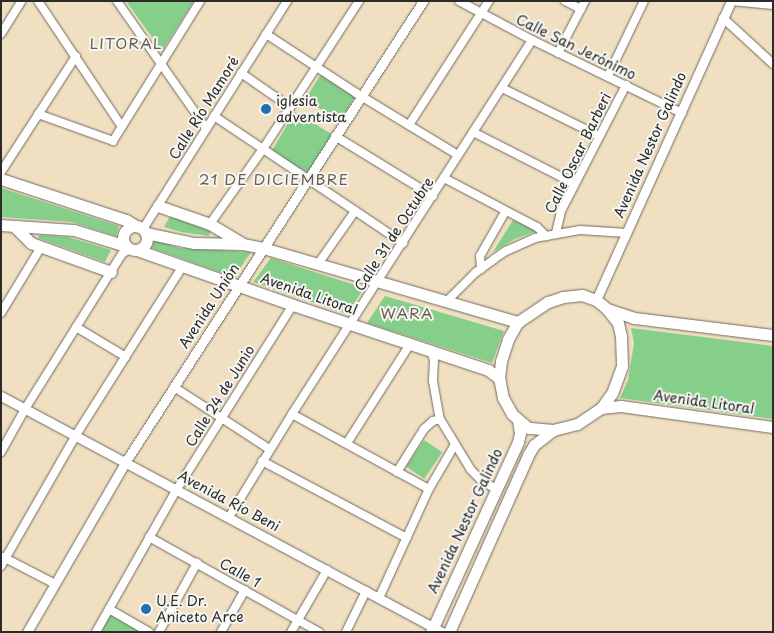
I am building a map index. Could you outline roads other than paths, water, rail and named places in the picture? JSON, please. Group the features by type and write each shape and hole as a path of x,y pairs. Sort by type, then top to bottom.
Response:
{"main road":[{"name":"Avenida Litoral","path":"1,179 126,220 142,229 194,243 243,244 263,248 518,322"},
{"path":"158,206 210,224 243,244"},
{"name":"Avenida Litoral","path":"1,225 74,230 488,370 499,378"},
{"path":"15,227 25,239 41,247 111,272"},
{"path":"128,228 142,229 146,244 130,248 124,235 128,228"},
{"path":"607,308 618,323 621,336 622,366 612,393 601,408 577,424 553,430 528,428 518,421 503,398 499,378 501,361 508,339 518,322 548,302 563,296 582,295 596,300 607,308 634,318 773,335"},
{"name":"Avenida Litoral","path":"601,408 620,406 773,427"},
{"name":"Avenida Nestor Galindo","path":"435,630 518,442 520,433 518,421"},
{"path":"449,632 528,455 534,445 553,430"}],"street":[{"path":"1,34 22,1"},
{"path":"38,1 122,127"},
{"path":"117,1 206,128"},
{"path":"38,114 113,141 162,66 200,1"},
{"name":"Calle Río Mamoré","path":"142,229 287,1"},
{"path":"210,224 263,149 359,1"},
{"name":"Avenida Unión","path":"27,632 126,461 423,1"},
{"name":"Calle San Jerónimo","path":"459,1 532,40 682,113"},
{"path":"409,125 489,1"},
{"path":"565,1 581,9"},
{"path":"558,53 585,1"},
{"name":"Calle Oscar Barberi","path":"608,76 644,1"},
{"path":"731,1 773,5"},
{"name":"Avenida Nestor Galindo","path":"596,300 731,1"},
{"path":"723,18 773,64"},
{"path":"266,34 458,155"},
{"name":"Calle 31 de Octubre","path":"229,517 269,449 351,325 377,281 532,40"},
{"path":"1,172 76,56"},
{"path":"242,73 290,107"},
{"name":"Calle Oscar Barberi","path":"556,233 561,211 626,85"},
{"path":"502,88 599,136"},
{"path":"214,116 403,243"},
{"path":"473,132 575,184"},
{"path":"335,136 432,196"},
{"path":"444,178 505,212 537,226 546,236"},
{"path":"318,264 355,211"},
{"path":"481,269 480,256 505,212"},
{"path":"447,301 481,269 506,251 546,236 580,230 627,234"},
{"path":"2,310 41,247"},
{"path":"1,452 25,409 122,254 130,248"},
{"path":"1,566 4,557 76,435 183,266"},
{"name":"Calle 24 de Junio","path":"96,632 176,489 293,305"},
{"path":"76,327 126,357"},
{"path":"346,443 410,344"},
{"path":"431,351 434,360 433,381 440,420 454,446 471,470 481,480 496,489"},
{"path":"174,387 269,449"},
{"name":"Avenida Río Beni","path":"1,396 126,461 435,630"},
{"path":"292,414 396,472 429,488"},
{"path":"396,472 424,428 433,421 440,420"},
{"path":"379,598 429,488 454,446"},
{"path":"262,461 407,538"},
{"name":"Calle 1","path":"149,537 319,632"},
{"path":"4,557 54,584"},
{"path":"159,632 197,563"},
{"path":"291,632 327,570"},
{"path":"222,632 245,590"},
{"path":"346,632 366,591"},
{"path":"109,609 148,632"}],"place":[{"name":"iglesia adventista","path":"266,109"},
{"name":"U.E. Dr. Aniceto Arce","path":"146,609"}],"district":[{"name":"LITORAL","path":"126,43"},
{"name":"21 DE DICIEMBRE","path":"274,179"},
{"name":"WARA","path":"407,313"}]}
